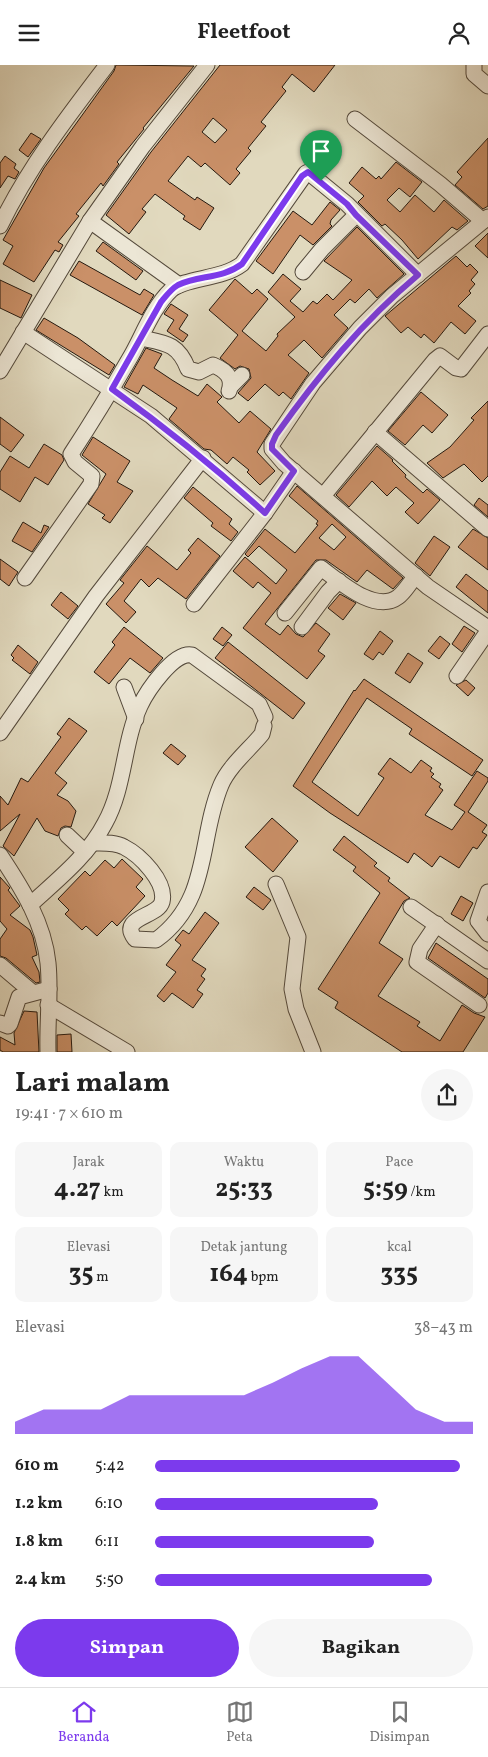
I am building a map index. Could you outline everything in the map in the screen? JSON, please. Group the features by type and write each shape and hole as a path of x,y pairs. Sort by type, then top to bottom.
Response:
{"street":[{"path":"0,226 12,201 47,145 107,65"},
{"path":"0,371 90,221 143,146 207,65"},
{"path":"474,65 474,73 488,86"},
{"path":"355,119 486,219 418,275 360,328 313,383 276,435 272,449 322,496 432,590 488,629 457,676"},
{"path":"25,578 91,484 92,476 75,462 71,454 112,389 161,302 179,285 209,279 235,269 242,264 306,173 308,172 321,181 347,204 418,275"},
{"path":"303,272 322,249 356,215"},
{"path":"90,221 179,285"},
{"path":"23,331 151,416 203,458 265,513"},
{"path":"322,496 435,359 440,356 456,368 461,369 488,334"},
{"path":"141,338 167,343 178,350 188,369 199,371 212,365 223,369 234,384"},
{"path":"375,432 488,529"},
{"path":"0,733 96,596 203,458"},
{"path":"194,604 265,513 294,471"},
{"path":"285,613 322,567 339,581 367,599 384,601 400,596 416,576"},
{"path":"302,627 328,592 339,581"},
{"path":"30,905 89,847 106,822 116,800 140,706 167,667 179,657 188,654 215,670 259,704 265,721 262,734 222,783 194,890 178,922 156,940 135,939 132,935 132,928 135,921 158,909 162,903 159,879 125,847 113,843 89,847 67,835"},
{"path":"124,687 136,719"},
{"path":"0,855 30,905 44,943 48,962 49,989 48,1052"},
{"path":"276,884 298,937 292,989 296,1009 313,1052"},
{"path":"462,941 467,934 484,930 478,921 488,893"},
{"path":"411,907 488,961"},
{"path":"437,924 420,949 417,961 479,1005"},
{"path":"0,965 32,992"},
{"path":"0,1023 10,1024 19,997 49,989"},
{"path":"48,1005 107,1047 127,1052"}],"building":[{"path":"116,65 194,66 117,162 119,164 103,186 101,183 76,214 79,216 58,242 63,245 59,252 55,250 34,282 3,264 13,246 3,240 44,168 114,71"},
{"path":"220,65 335,65 314,92 292,74 282,87 286,91 261,122 266,126 248,148 251,151 236,169 240,173 230,185 205,163 201,167 188,156 168,181 195,200 197,197 214,208 200,230 183,219 185,216 155,194 142,209 146,212 129,234 106,215 151,152","holes":["213,118 227,130 215,143 202,132"]},
{"path":"31,133 41,139 28,157 19,150"},
{"path":"488,138 488,206 483,209 455,185 462,177 457,172"},
{"path":"5,156 16,164 14,168 19,172 15,179 8,176 0,188 0,163"},
{"path":"396,162 422,182 410,197 399,188 387,200 400,212 415,195 434,212 444,200 468,221 457,230 452,227 418,259 402,240 385,224 382,226 358,202 364,196 349,183 362,167 376,179 379,176 381,179"},
{"path":"330,202 340,210 331,220 330,224 332,226 313,245 300,235 273,274 256,261 293,211 312,225"},
{"path":"357,227 404,274 377,298 369,289 355,303 350,299 334,315 348,328 322,358 304,340 288,355 309,373 291,399 283,392 279,396 265,384 248,401 238,393 251,378 249,369 240,366 235,369 220,358 238,335 209,310 235,279 252,294 257,289 268,299 242,331 266,351 278,336 277,334 295,317 268,292 283,274 301,289 290,301 303,312 313,301 317,304 327,294 333,300 352,280 324,261"},
{"path":"488,233 488,258 475,246"},
{"path":"103,242 143,271 136,280 96,251"},
{"path":"456,256 467,267 470,264 478,272 471,280 475,284 469,291 471,293 458,306 476,321 465,334 451,322 434,343 424,334 421,338 408,327 401,333 385,316"},
{"path":"79,261 140,295 144,289 154,295 142,315 70,275"},
{"path":"0,280 32,295 21,318 0,308"},
{"path":"171,304 188,315 179,329 188,335 183,342 167,331 174,320 164,314"},
{"path":"44,318 78,338 115,365 109,375 36,330"},
{"path":"146,348 162,354 154,368 172,380 198,396 207,384 222,397 217,402 239,423 250,411 271,429 257,452 275,471 260,485 247,472 249,470 233,457 227,464 211,450 204,449 169,419 177,408 143,385 138,394 124,387"},
{"path":"421,392 448,415 432,433 423,425 405,445 388,431"},
{"path":"488,401 488,476 482,482 464,464 443,478 427,463 450,447 474,420 471,418"},
{"path":"0,417 24,435 11,452 0,444"},
{"path":"93,437 130,461 117,482 133,491 110,523 102,518 105,515 88,504 106,474 82,455"},
{"path":"44,444 62,455 64,460 48,485 35,477 20,502 0,489 0,472 10,456 29,468"},
{"path":"377,446 393,460 406,475 405,477 423,493 427,489 440,500 418,524 405,512 414,503 396,487 387,496 372,481 349,507 336,495"},
{"path":"297,486 403,578 393,589 367,570 357,582 326,560 316,560 265,624 280,635 288,625 296,634 303,637 316,623 330,634 318,651 325,656 307,679 243,628 271,593 258,582 253,588 233,571 245,557 276,584 287,570 259,546 248,557 245,554 265,529 295,553 318,525 316,524 318,521 289,496","holes":["332,524 346,537 334,550 319,538"]},
{"path":"193,487 232,519 229,524 238,532 231,541 211,526 213,523 184,498"},
{"path":"479,498 488,505 488,517 474,505"},
{"path":"23,522 41,533 44,525 49,527 32,552 12,541"},
{"path":"473,529 488,538 488,570 458,547"},
{"path":"434,536 450,547 430,576 415,563"},
{"path":"198,538 220,556 186,599 158,578 149,587 141,579 124,601 136,612 126,623 106,604 124,583 120,580 147,546 177,570 191,553 188,550"},
{"path":"0,559 18,572 9,586 0,579"},
{"path":"466,574 488,591 488,613 456,587"},
{"path":"61,592 78,606 68,619 51,605"},
{"path":"340,594 356,603 343,620 328,608"},
{"path":"464,626 475,633 462,652 452,644"},
{"path":"124,627 163,658 150,673 130,658 109,684 94,672 115,645 112,642"},
{"path":"222,627 232,635 223,646 213,639"},
{"path":"380,631 393,641 383,655 379,652 373,660 364,654"},
{"path":"440,636 450,644 439,659 428,651"},
{"path":"228,642 305,703 293,719 215,658"},
{"path":"18,645 38,662 30,674 12,660 14,658 11,655"},
{"path":"408,653 423,663 410,683 395,673"},
{"path":"364,679 483,760 472,776 409,734 412,729 367,698 312,782 358,816 384,778 378,774 390,758 411,773 421,760 432,768 430,771 434,774 431,777 441,784 439,787 443,790 425,815 452,830 465,812 454,805 477,771 488,778 488,781 468,812 487,825 482,832 487,835 477,849 473,847 459,868 440,856 432,867 414,853 408,863 330,813 293,786 354,690"},
{"path":"466,680 475,688 468,696 456,685"},
{"path":"69,718 87,731 55,773 67,783 57,795 68,801 76,811 71,827 65,826 61,828 58,836 45,831 37,818 14,856 3,846 20,814 0,831 0,796 8,805 21,778 28,782 61,737 57,734"},
{"path":"171,744 186,756 178,765 163,753"},
{"path":"272,818 298,841 273,872 245,847"},
{"path":"344,836 377,863 374,866 390,878 388,881 410,898 404,901 379,943 403,959 378,996 420,1022 417,1026 440,1041 462,1005 474,1013 485,1017 463,1052 402,1052 335,1008 338,1002 318,989 380,893 353,871 356,867 333,850"},
{"path":"122,859 143,879 136,887 145,896 117,926 112,921 97,936 86,926 82,930 65,914 69,910 58,899 85,871 90,876 105,860 114,868"},
{"path":"0,877 10,888 8,890 20,906 10,915 30,930 33,937 37,955 32,957 39,972 40,982 36,983 6,958 0,956 0,939 7,929 0,921"},
{"path":"254,887 271,900 263,910 246,897"},
{"path":"461,896 473,903 463,921 451,914"},
{"path":"205,912 219,923 192,960 206,969 201,976 205,979 197,990 203,994 193,1008 172,993 164,1002 157,996 176,972 166,965 181,945 175,940 183,930 189,934"},
{"path":"436,943 488,979 488,993 485,998 428,958"},
{"path":"24,1011 37,1012 39,1052 3,1052 0,1050 0,1037 15,1045 14,1033"},
{"path":"71,1034 72,1052 57,1052 57,1035"}],"route":[{"path":"308,172 321,181 347,204 418,275 360,328 313,383 276,435 272,449 294,471 265,513 193,449 151,416 112,389 161,302 172,290 179,285 189,282 209,279 235,269 242,264 302,176 308,172"}]}
